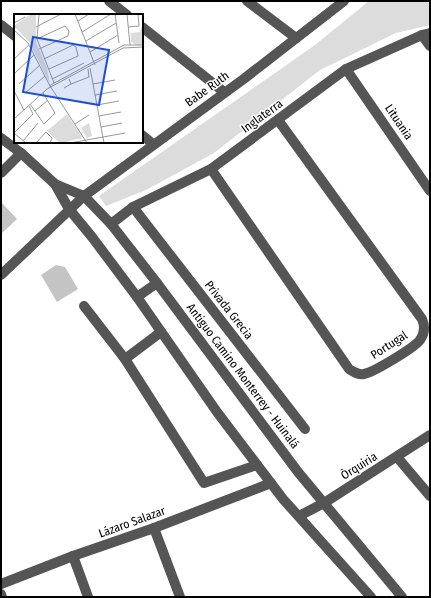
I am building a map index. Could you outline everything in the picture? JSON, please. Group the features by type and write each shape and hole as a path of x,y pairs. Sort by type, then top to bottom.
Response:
{"street":[{"path":"109,1 126,14"},
{"path":"247,1 296,38"},
{"name":"Babe Ruth","path":"1,275 84,196 344,1"},
{"path":"1,25 14,35"},
{"path":"143,28 224,92"},
{"path":"426,34 430,46"},
{"name":"Inglaterra","path":"110,224 133,207 211,170 346,69 426,34"},
{"name":"Lituania","path":"346,69 430,191"},
{"name":"Portugal","path":"211,170 349,369 356,373 363,374 374,370 415,345 421,339 424,332 422,319 278,120"},
{"path":"143,136 153,144"},
{"name":"Antiguo Camino Monterrey - Huinalá","path":"1,138 21,153 55,184 69,209 92,237 137,298 218,412 271,483 371,597"},
{"path":"1,173 21,153"},
{"name":"Antiguo Camino Monterrey - Huinalá","path":"55,184 84,196 110,224 157,283 298,472 402,597"},
{"name":"Privada Grecia","path":"133,207 305,430"},
{"path":"137,298 157,283"},
{"path":"84,306 124,359 204,483 258,465"},
{"path":"124,359 161,332"},
{"name":"Òrquiria","path":"299,516 324,503 430,436"},
{"path":"397,458 430,496"},
{"name":"Lázaro Salazar","path":"1,584 271,483"},
{"path":"154,528 180,597"},
{"path":"73,556 88,597"}],"shaded area":[{"path":"369,1 430,1 430,25 396,33 320,70 214,153 146,190 106,206 99,196 315,45"}],"building":[{"path":"1,202 17,219 1,234"},
{"path":"56,265 65,267 78,289 57,302 41,275"}]}
